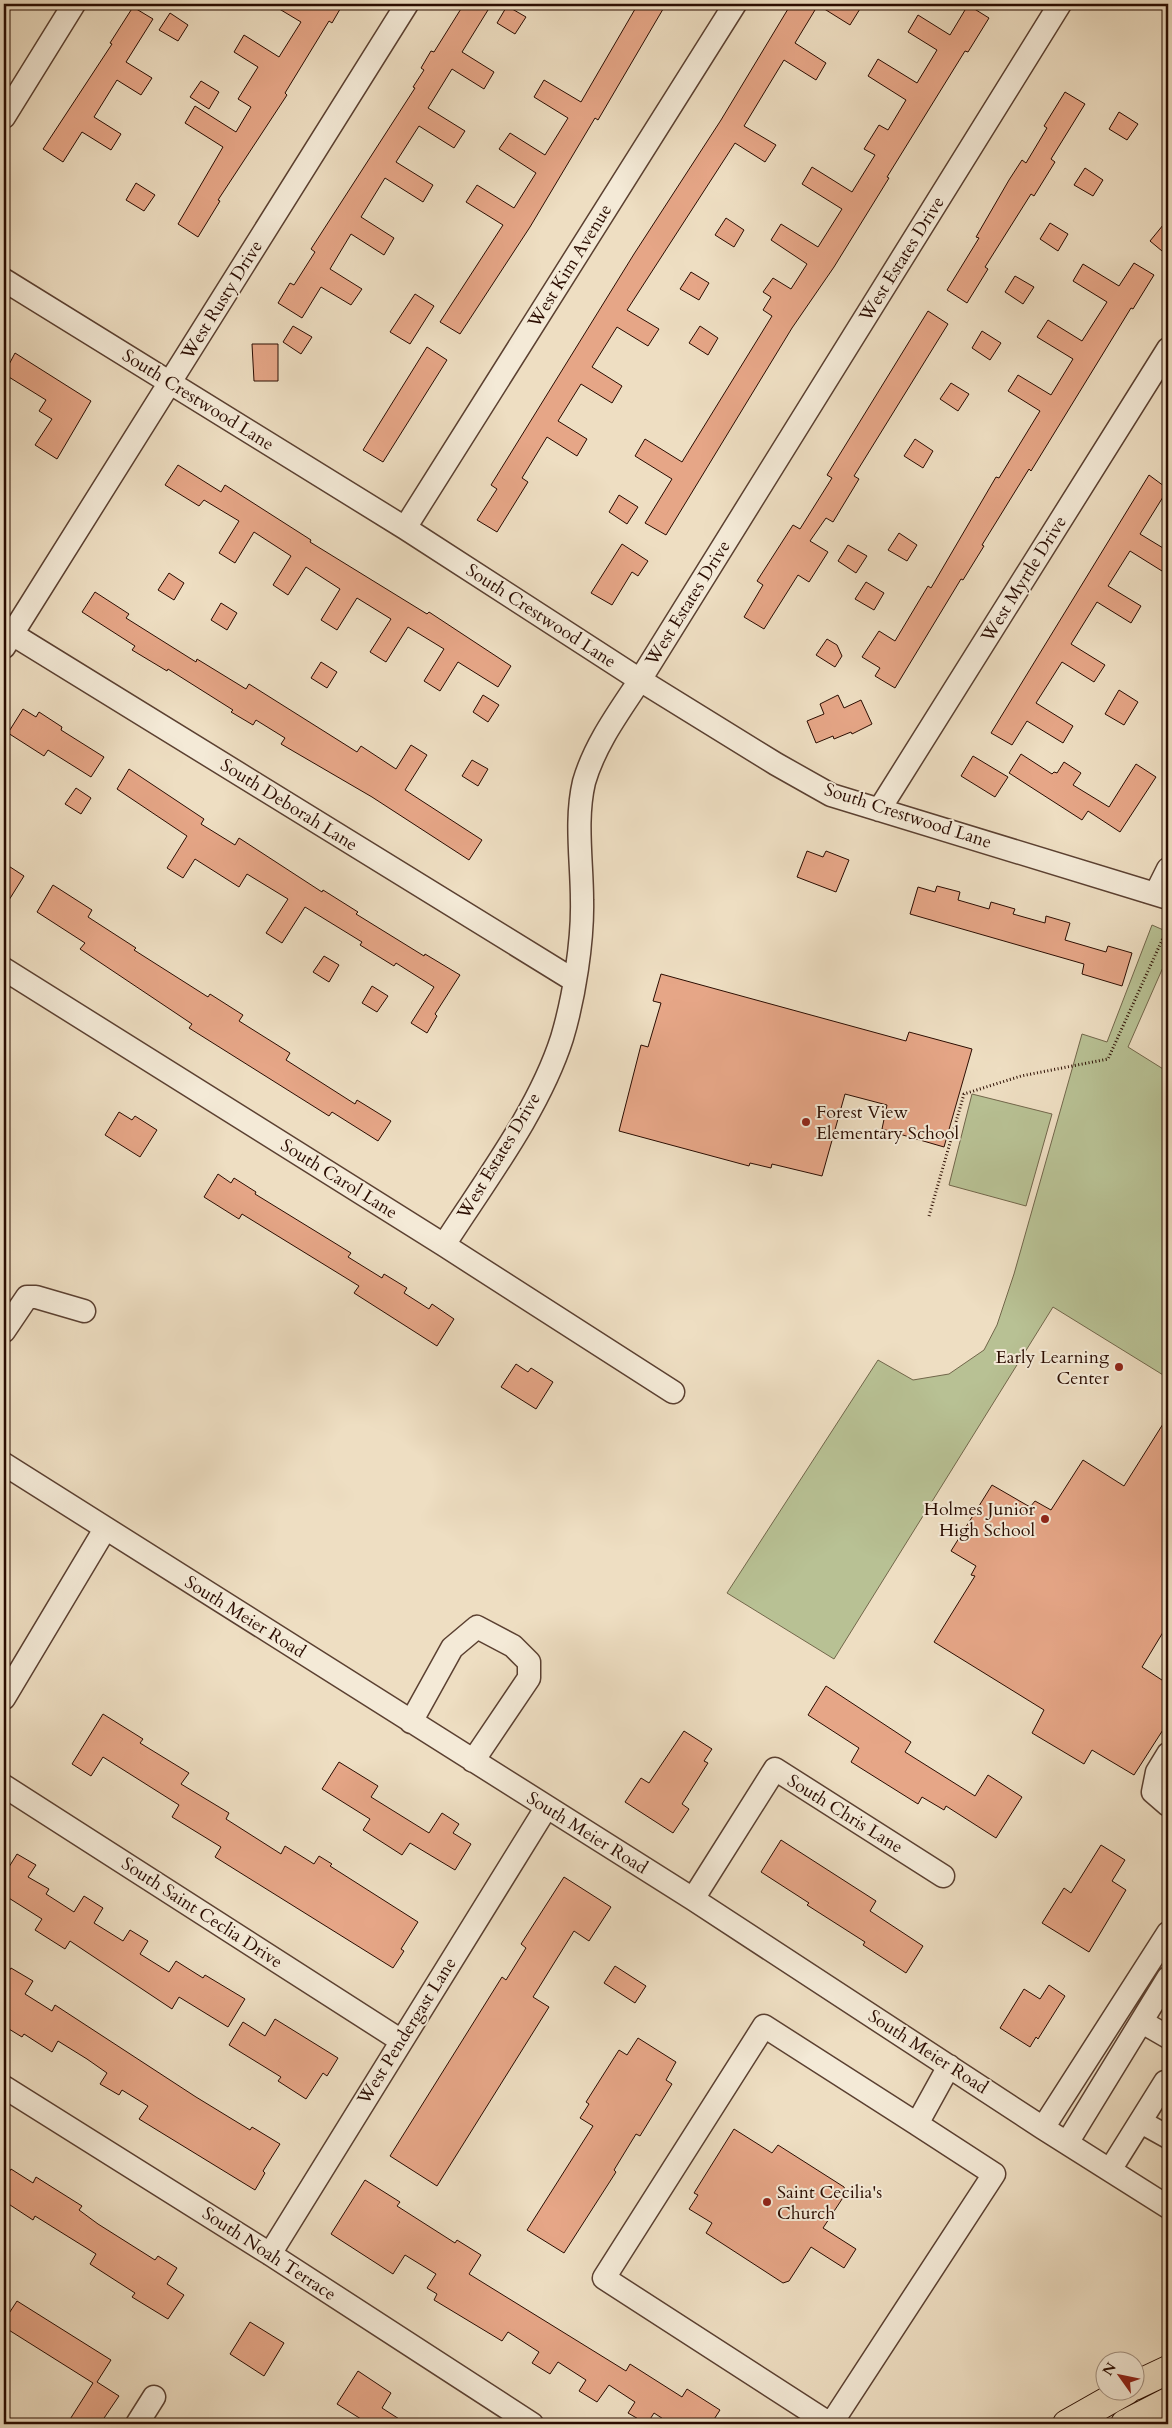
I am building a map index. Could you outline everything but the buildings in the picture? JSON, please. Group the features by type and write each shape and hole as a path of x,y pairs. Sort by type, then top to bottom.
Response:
{"main road":[{"path":"1144,2381 1168,2370"},
{"path":"1067,2424 1109,2400"},
{"path":"1125,2424 1168,2402"}],"street":[{"path":"4,117 74,4"},
{"name":"West Rusty Drive","path":"6,636 171,383 407,4"},
{"name":"West Kim Avenue","path":"405,528 736,4"},
{"name":"West Estates Drive","path":"444,1245 535,1102 562,1038 575,981 582,902 580,826 584,784 592,758 604,735 1060,4"},
{"name":"South Crestwood Lane","path":"4,280 405,528 640,680 776,764 831,795 1162,896"},
{"name":"West Myrtle Drive","path":"879,810 1168,349"},
{"name":"South Deborah Lane","path":"6,636 575,981"},
{"path":"1162,896 1168,869"},
{"name":"South Carol Lane","path":"4,969 444,1245 673,1392"},
{"path":"4,1330 27,1297 36,1297 84,1311"},
{"name":"South Meier Road","path":"4,1464 473,1762 693,1899 1043,2128 1168,2206"},
{"path":"4,1698 105,1529"},
{"path":"411,1722 452,1648 477,1627 512,1646 529,1662 529,1678 473,1762"},
{"path":"1168,1754 1157,1772 1154,1792 1168,1805"},
{"name":"South Chris Lane","path":"693,1899 775,1769 943,1876"},
{"name":"South Saint Ceclia Drive","path":"4,1786 400,2040"},
{"name":"West Pendergast Lane","path":"270,2254 400,2040 546,1808"},
{"path":"1043,2128 1168,1933"},
{"path":"1067,2143 1168,1978"},
{"path":"1142,2022 1168,2037"},
{"path":"764,2026 994,2174 831,2424 604,2278 764,2026"},
{"path":"917,2124 949,2066"},
{"path":"1110,2170 1167,2081"},
{"name":"South Noah Terrace","path":"4,2087 270,2254 532,2424"},
{"path":"1141,2122 1168,2137"},
{"path":"137,2424 154,2397"}],"path":[{"path":"929,1216 964,1094 1021,1076 1108,1059 1168,927"}],"green space":[{"path":"1152,925 1168,932 1168,956 1128,1047 1168,1072 1168,1378 1053,1307 834,1659 727,1593 878,1360 913,1380 949,1374 984,1350 997,1325 1014,1274 1082,1034 1107,1042"},
{"path":"972,1094 1052,1114 1026,1206 949,1185"}],"place":[{"name":"Forest View Elementary School","path":"806,1122"},
{"name":"Early Learning Center","path":"1119,1367"},
{"name":"Holmes Junior High School","path":"1045,1519"},
{"name":"Saint Cecilia's Church","path":"767,2202"}]}
